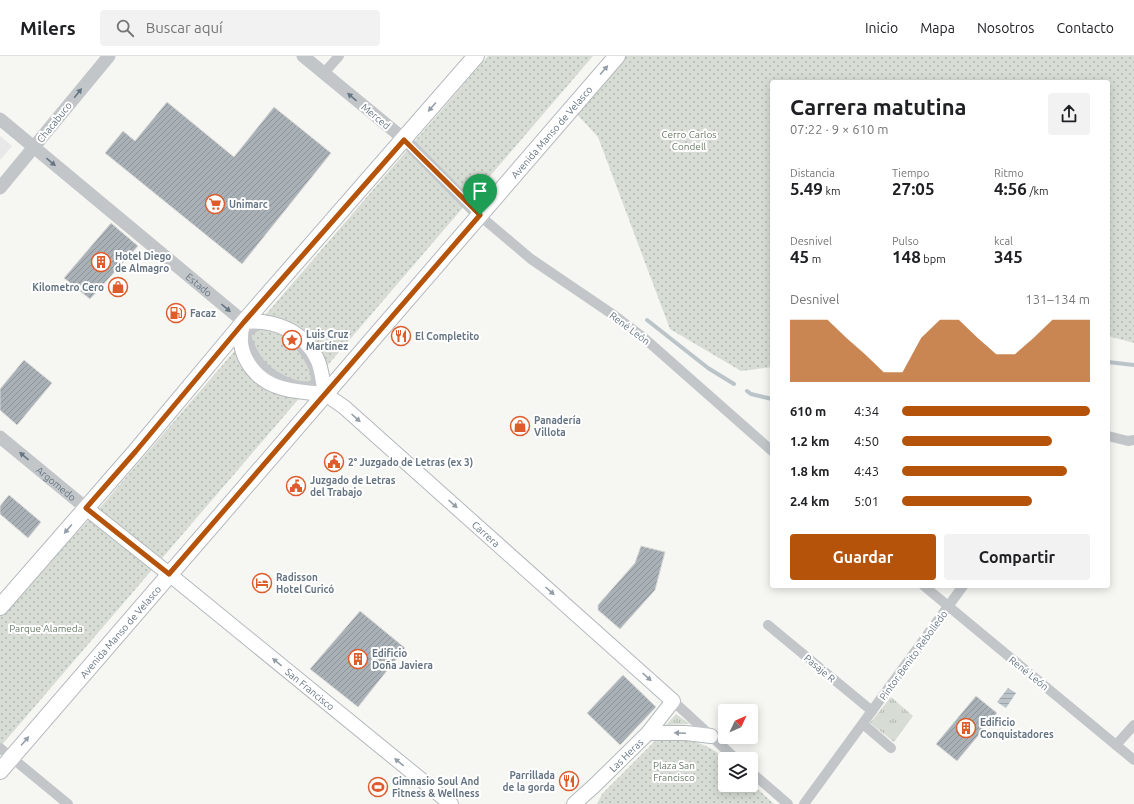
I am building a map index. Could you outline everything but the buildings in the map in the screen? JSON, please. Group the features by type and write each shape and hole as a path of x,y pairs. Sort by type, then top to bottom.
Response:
{"main road":[{"path":"0,607 136,451 248,327 264,321 286,328 302,339 309,346 318,362 325,394 281,388 264,379 251,367 242,352 240,337 248,327 404,140 476,56"},
{"name":"Avenida Manso de Velasco","path":"0,771 6,753 169,574 616,56"},
{"name":"Carrera","path":"325,394 344,408 673,701"},
{"name":"Argomedo","path":"86,508 169,574"},
{"name":"San Francisco","path":"169,574 451,804"},
{"name":"Las Heras","path":"574,804 648,733 673,701"},
{"path":"648,733 686,733 711,736"},
{"path":"589,804 595,785"}],"street":[{"name":"Chacabuco","path":"0,188 109,56"},
{"name":"Merced","path":"304,56 404,140 480,215"},
{"path":"324,73 339,56"},
{"name":"Estado","path":"0,119 248,327"},
{"name":"René León","path":"480,215 531,259 616,316 644,338 770,449"},
{"path":"258,324 275,328 295,342 313,368 315,380 314,384 310,386 298,385 281,379 268,371 260,363 252,350 246,332 248,327 258,324"},
{"path":"1110,436 1128,441 1134,440"},
{"name":"Argomedo","path":"0,437 86,508"},
{"name":"René León","path":"926,588 1134,760"},
{"name":"Pintor Benito Rebolledo","path":"804,804 962,588"},
{"name":"Pasaje R","path":"768,624 872,711"},
{"name":"Carrera","path":"673,701 728,752"},
{"path":"863,724 891,748"},
{"path":"1116,745 1134,725"},
{"path":"6,753 68,804"},
{"path":"758,778 788,804"}],"shaded area":[{"path":"0,136 12,146 0,160"},
{"path":"1008,688 1016,693 1006,708 997,702"}],"green space":[{"name":"Parque Alameda","path":"488,56 593,56 0,747 0,616 97,511"},
{"name":"Cerro Carlos Condell","path":"624,56 1134,56 1134,343 1110,337 1110,80 770,80 770,367 741,371 670,329 598,137 574,111"},
{"path":"891,697 913,716 894,742 870,723"},
{"path":"676,714 690,724 666,725"},
{"name":"Plaza San Francisco","path":"670,737 693,742 712,749 718,753 718,792 758,792 758,789 774,804 597,804 602,794 656,740"}],"waterway":[{"path":"647,320 708,368 734,384"},
{"path":"1110,362 1134,365"},
{"path":"747,391 751,394 770,399"}],"place":[{"name":"Unimarc","path":"215,204"},
{"name":"Hotel Diego de Almagro","path":"101,262"},
{"name":"Kilometro Cero","path":"118,287"},
{"name":"Facaz","path":"176,313"},
{"name":"El Completito","path":"401,336"},
{"name":"Luis Cruz Martínez","path":"292,340"},
{"name":"Panadería Villota","path":"520,426"},
{"name":"2° Juzgado de Letras (ex 3)","path":"334,462"},
{"name":"Juzgado de Letras del Trabajo","path":"296,486"},
{"name":"Radisson Hotel Curicó","path":"262,583"},
{"name":"Edificio Doña Javiera","path":"358,659"},
{"name":"Edificio Conquistadores","path":"966,728"},
{"name":"Parrillada de la gorda","path":"569,781"},
{"name":"Gimnasio Soul And Fitness & Wellness","path":"378,787"}],"route":[{"path":"404,140 480,215 169,574 86,508 136,451 244,322 404,140"}]}
